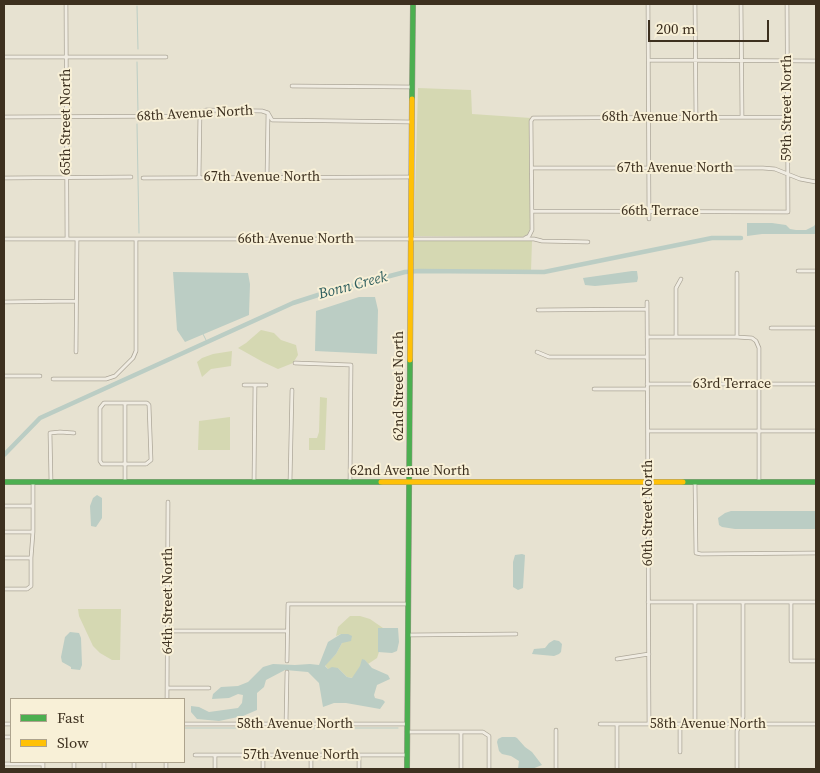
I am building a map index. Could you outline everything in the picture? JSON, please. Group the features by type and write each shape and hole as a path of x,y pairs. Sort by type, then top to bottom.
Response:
{"street":[{"name":"65th Street North","path":"66,4 67,239"},
{"name":"62nd Street North","path":"406,769 413,4"},
{"path":"648,4 649,219"},
{"path":"695,4 696,117"},
{"path":"741,4 742,117"},
{"name":"59th Street North","path":"787,4 788,212"},
{"path":"4,57 166,57"},
{"path":"649,60 816,61"},
{"path":"292,86 412,88"},
{"name":"68th Avenue North","path":"4,117 190,116 200,111 262,110 268,113 272,120 412,122"},
{"path":"199,178 200,111"},
{"path":"268,113 268,178"},
{"name":"68th Avenue North","path":"532,168 533,118 787,117"},
{"path":"522,239 530,236 532,230 532,168"},
{"name":"67th Avenue North","path":"532,168 763,168 816,182"},
{"name":"67th Avenue North","path":"143,178 411,177"},
{"path":"4,178 131,178"},
{"name":"66th Terrace","path":"532,211 788,212"},
{"name":"66th Avenue North","path":"4,239 411,238 522,239 588,242"},
{"path":"76,240 76,352"},
{"path":"53,379 100,380 111,378 128,364 136,351 136,240"},
{"path":"798,271 816,271"},
{"path":"737,273 737,337"},
{"path":"676,337 676,288 681,279"},
{"path":"4,302 76,301"},
{"name":"60th Street North","path":"647,302 649,723"},
{"path":"538,310 647,309"},
{"path":"770,328 816,328"},
{"path":"647,337 737,337 752,338 758,344 759,482"},
{"path":"538,352 549,357 647,357"},
{"path":"296,363 351,365 350,482"},
{"path":"4,376 40,376"},
{"name":"63rd Terrace","path":"647,384 816,384"},
{"path":"244,385 266,385"},
{"path":"254,482 255,385"},
{"path":"594,389 647,389"},
{"path":"290,482 292,390"},
{"path":"104,403 125,404 146,403 149,405 151,452 149,463 102,464 100,460 100,408 104,403"},
{"path":"125,404 125,482"},
{"path":"648,431 816,431"},
{"path":"51,482 50,434 60,432 74,433"},
{"name":"62nd Avenue North","path":"4,482 816,482"},
{"path":"4,589 27,589 31,586 31,558 34,532 33,482"},
{"path":"695,482 696,553 816,553"},
{"name":"64th Street North","path":"167,698 168,502"},
{"path":"4,506 33,506"},
{"path":"4,532 34,532"},
{"path":"4,558 31,558"},
{"path":"648,602 816,602"},
{"path":"695,602 695,724"},
{"path":"737,769 737,731 743,717 743,602"},
{"path":"790,602 791,661 816,661"},
{"path":"287,661 288,604 407,604"},
{"path":"168,631 287,631"},
{"path":"408,635 516,634"},
{"path":"617,659 649,654"},
{"path":"286,724 287,672"},
{"path":"167,688 209,688"},
{"name":"58th Avenue North","path":"185,724 406,724"},
{"name":"58th Avenue North","path":"600,724 816,724"},
{"path":"616,769 617,724"},
{"path":"680,724 680,752"},
{"path":"556,730 556,769"},
{"path":"406,732 483,732 489,736 489,769"},
{"path":"461,732 461,769"},
{"name":"57th Avenue North","path":"195,755 407,755"},
{"path":"215,755 215,769"},
{"path":"263,755 263,769"},
{"path":"358,769 359,755"},
{"path":"311,756 311,769"},
{"path":"4,764 43,763 43,769"}],"green space":[{"path":"418,88 471,90 472,114 531,118 529,121 530,229 528,234 522,237 414,236"},
{"path":"414,241 532,241 531,271 413,270"},
{"path":"261,330 274,333 281,340 296,345 298,355 293,363 278,369 238,348"},
{"path":"232,351 231,366 211,369 202,377 197,362 213,354"},
{"path":"320,397 327,398 325,450 309,450 309,438 317,438 319,432"},
{"path":"230,417 230,450 198,450 199,421"},
{"path":"78,609 121,609 120,660 112,660 93,646 79,616"},
{"path":"350,616 370,619 383,628 379,628 379,652 377,658 368,664 365,660 353,678 347,677 338,668 328,669 325,665 336,654 342,643 341,634 336,636 338,627"}],"shaded area":[{"path":"747,223 772,223 786,225 790,229 806,230 816,223 816,234 762,234 747,236"},
{"path":"637,271 637,282 595,286 585,285 583,278"},
{"path":"173,272 248,273 250,284 249,315 185,342 177,330"},
{"path":"359,297 375,297 378,310 377,354 315,351 316,311"},
{"path":"97,495 102,498 102,518 96,527 91,526 90,506 93,498"},
{"path":"731,511 816,511 816,529 735,529 719,525 718,518"},
{"path":"515,555 525,555 523,588 518,590 513,587 513,562"},
{"path":"378,628 398,628 399,642 397,651 392,653 378,652"},
{"path":"70,632 79,633 81,638 82,665 80,670 71,669 71,667 62,662 61,657 65,637"},
{"path":"341,634 352,636 351,641 342,643 336,654 325,666 328,669 332,667 338,668 347,677 352,678 362,659 372,668 388,675 390,679 377,685 374,695 375,698 385,702 380,709 346,703 334,703 323,707 319,683 308,672 285,670 266,680 264,687 257,693 257,710 243,716 219,721 197,719 191,712 191,706 199,707 209,712 238,708 242,703 243,695 238,694 229,698 212,699 213,694 221,687 238,686 248,682 263,667 273,664 319,665 328,642"},
{"path":"554,640 562,644 559,654 554,656 532,654 534,649 545,648"},
{"path":"502,737 517,738 542,765 532,769 518,769 519,761 499,751 497,742"}],"waterway":[{"path":"137,6 138,49"},
{"path":"137,62 138,112"},
{"path":"137,124 139,233"},
{"name":"Bonn Creek","path":"4,455 40,418 293,303 318,295 405,272 544,272 712,238 741,238"},
{"path":"203,334 207,342"},
{"path":"185,728 398,728"}],"traffic: fast":[{"path":"412,99 413,4"},
{"path":"407,769 410,360"},
{"path":"4,482 381,482"},
{"path":"683,482 816,482"}],"traffic: slow":[{"path":"410,360 412,99"},
{"path":"381,482 683,482"}]}
